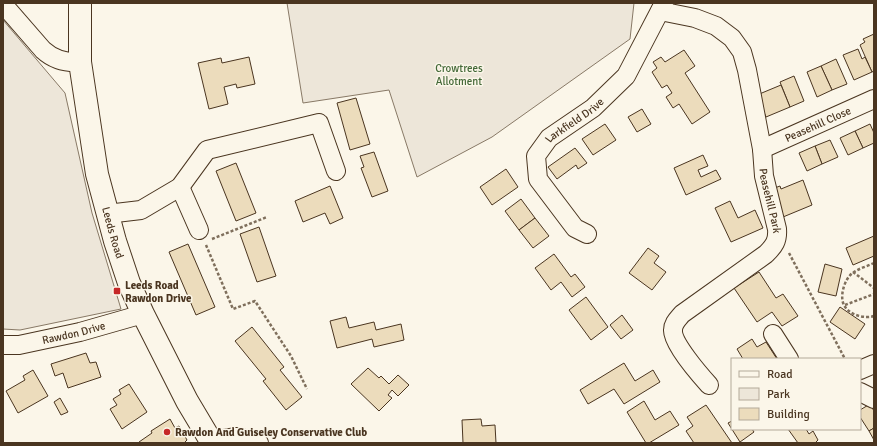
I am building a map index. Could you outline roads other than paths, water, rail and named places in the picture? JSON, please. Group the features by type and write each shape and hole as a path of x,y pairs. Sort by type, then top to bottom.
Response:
{"main road":[{"name":"Leeds Road","path":"80,3 80,62 97,174 115,241 129,283 143,314 187,401 212,442"}],"street":[{"path":"3,4 49,55 68,63 80,62"},
{"name":"Peasehill Park","path":"662,7 716,26 732,38 742,52 762,149 764,176 778,236 776,243 766,254 682,314 676,321 673,328 673,334 677,342 695,369 709,385"},
{"name":"Larkfield Drive","path":"587,234 575,228 538,179 536,156 549,138 593,108 626,76 662,7"},
{"name":"Peasehill Close","path":"762,149 874,99"},
{"path":"107,214 141,210 180,187 208,150 319,124 336,171"},
{"path":"180,187 202,236"},
{"name":"Rawdon Drive","path":"3,345 19,345 80,332 143,314"},
{"path":"773,334 788,358"},
{"path":"861,370 874,364"},
{"path":"861,392 874,399"},
{"path":"212,442 237,437 259,443"}],"place":[{"name":"Leeds Road Rawdon Drive","path":"117,291"},
{"name":"Rawdon And Guiseley Conservative Club","path":"167,432"}],"park label":[{"name":"Crowtrees Allotment","path":"459,74"}]}
